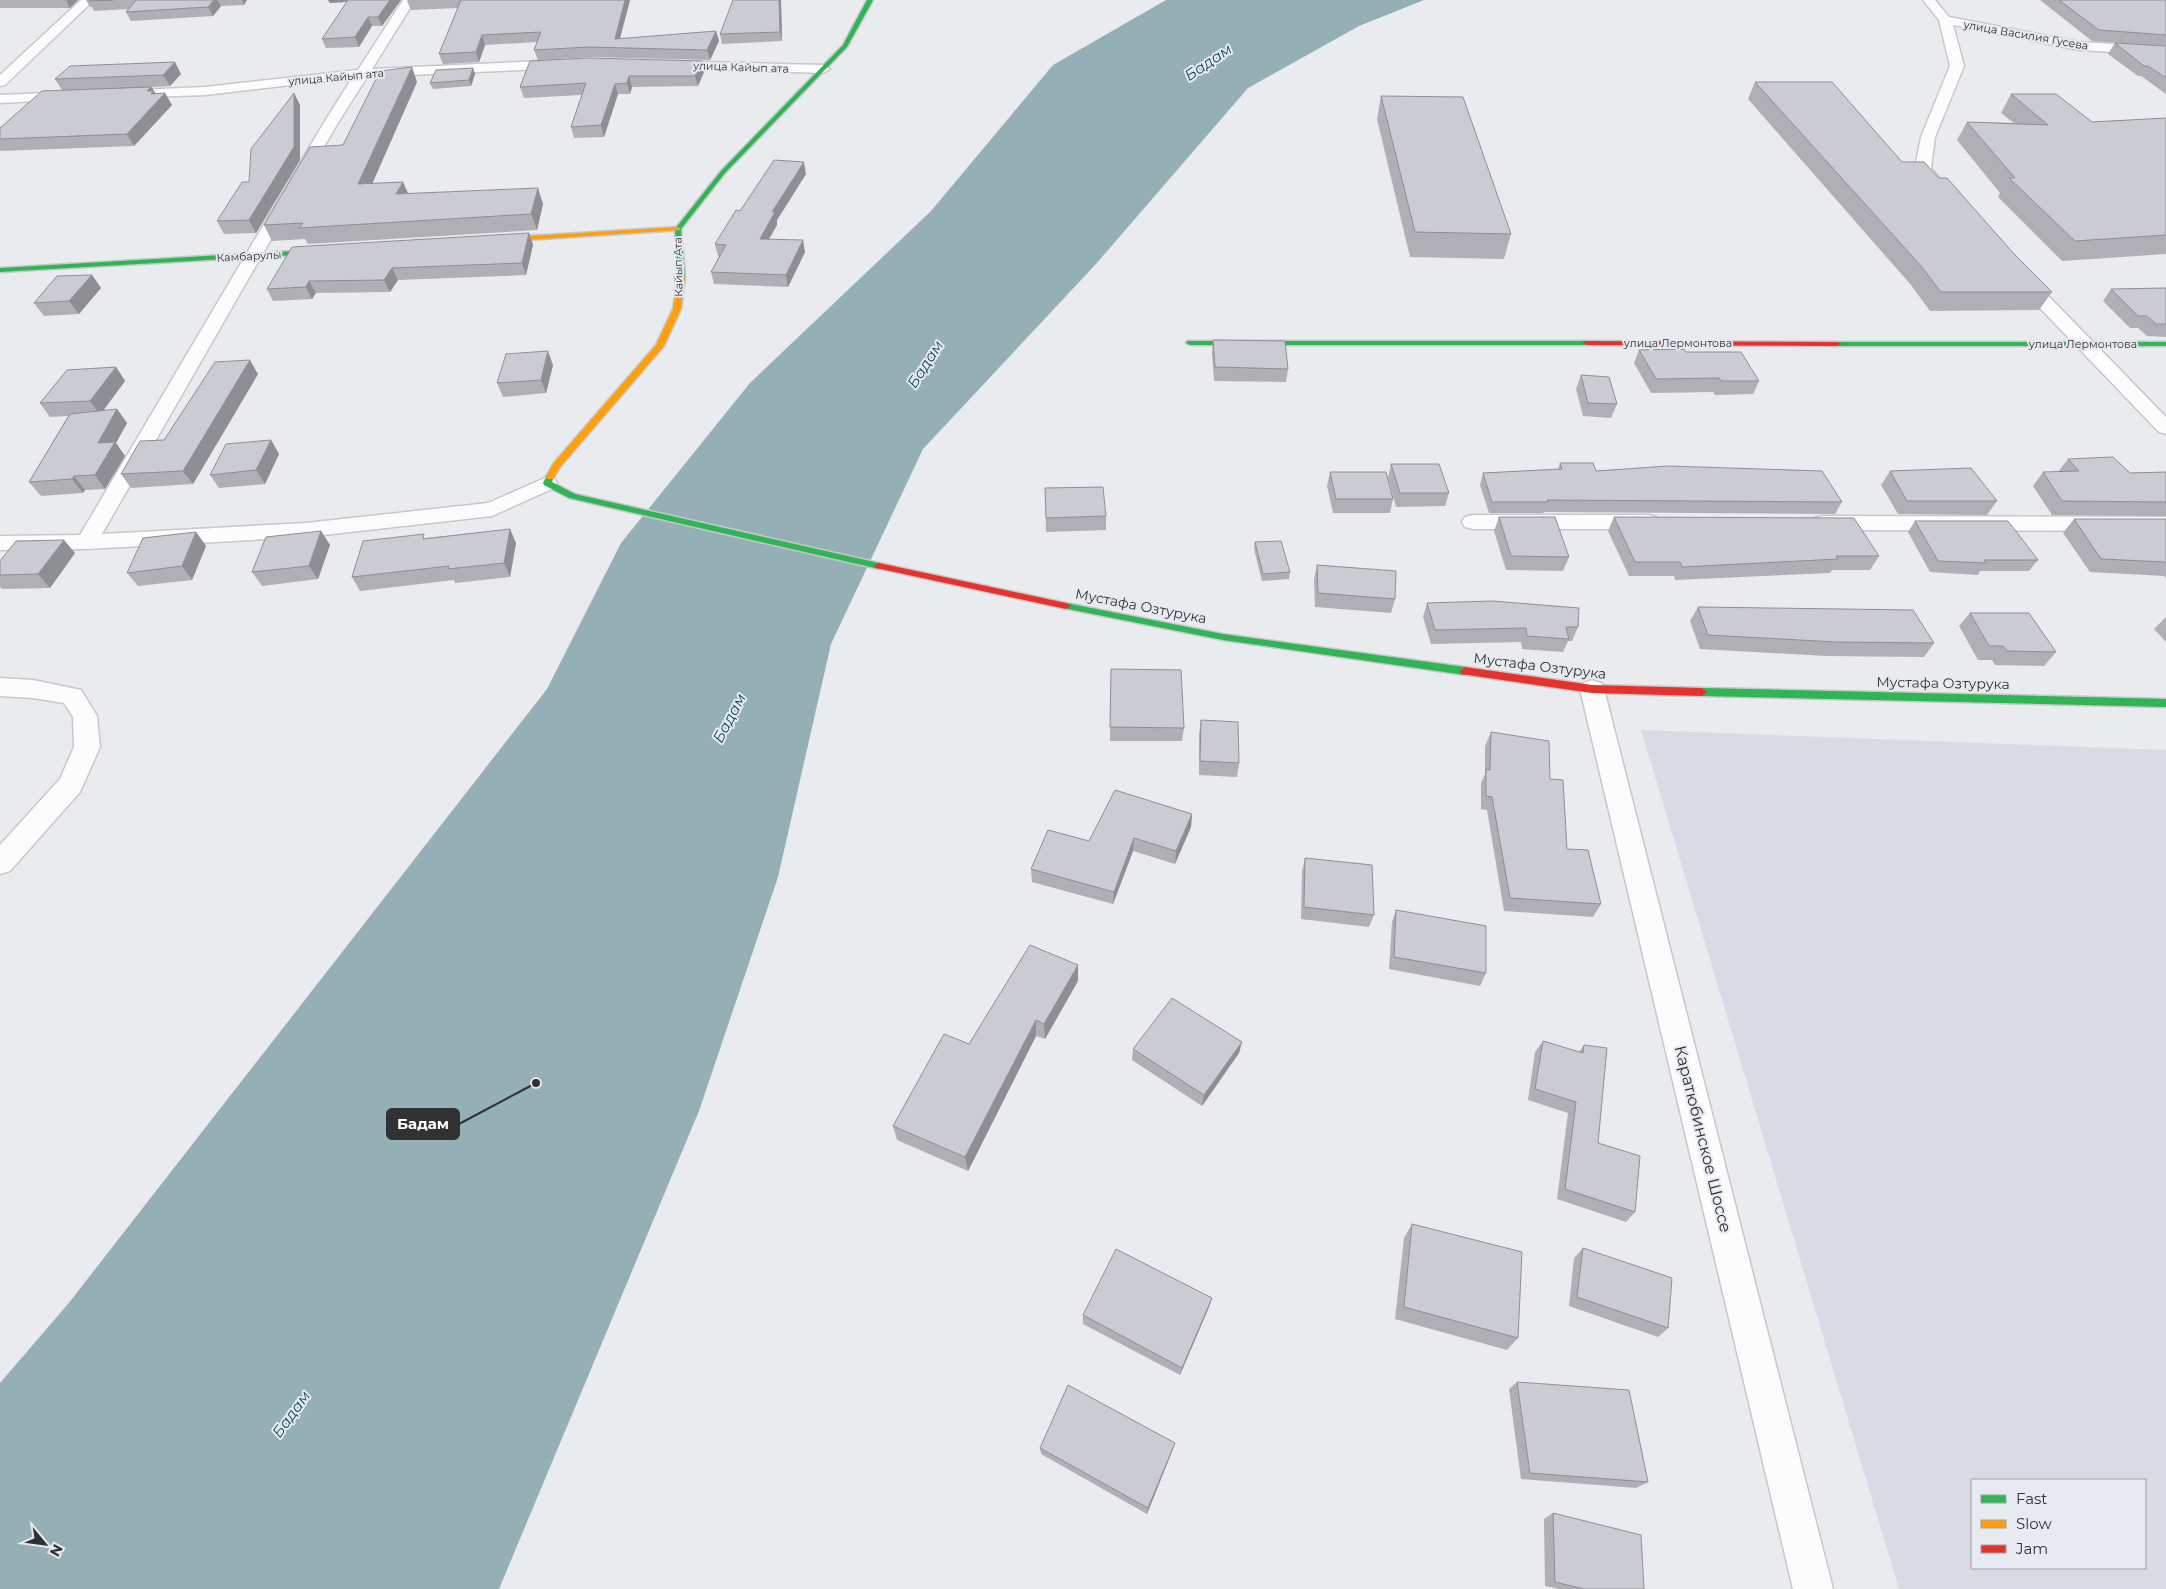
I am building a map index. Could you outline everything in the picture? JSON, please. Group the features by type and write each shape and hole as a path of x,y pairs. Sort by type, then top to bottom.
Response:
{"street":[{"path":"0,82 88,0"},
{"path":"87,542 329,126 409,0"},
{"name":"Кайып Ата","path":"547,483 556,466 660,346 672,323 679,302 680,253 678,229 723,172 845,46 870,0"},
{"path":"1929,0 1945,20 1957,66 1928,137 1923,168 1954,205"},
{"name":"улица Василия Гусева","path":"1945,20 2079,46 2166,51"},
{"name":"улица Кайып ата","path":"108,95 206,91 364,73 572,64"},
{"name":"улица Кайып ата","path":"649,64 823,69"},
{"path":"0,99 78,96"},
{"path":"481,241 678,229"},
{"name":"Камбарулы","path":"0,270 343,250"},
{"path":"2011,268 2082,344 2166,428"},
{"name":"улица Лермонтова","path":"1190,342 2166,344"},
{"path":"0,543 87,542 306,530 492,509 547,483"},
{"name":"Мустафа Озтурука","path":"547,483 572,496 620,508 978,589 1223,638 1592,690 2166,703"},
{"path":"1473,522 1671,522"},
{"path":"1800,523 2166,524"},
{"path":"0,688 32,688 72,696 84,716 87,747 71,786 0,863"},
{"name":"Каратюбинское Шоссе","path":"1592,690 1814,1589"}],"shaded area":[{"path":"1641,730 2166,750 2166,1589 1899,1589"}],"water":[{"path":"1166,0 1424,0 1359,26 1248,88 1096,264 923,449 831,644 778,877 699,1111 499,1589 0,1589 0,1383 68,1304 547,689 621,543 750,383 931,211 1053,65"}],"building":[{"path":"136,0 214,0 208,7 126,12"},
{"path":"348,0 390,0 378,17 368,17 355,37 322,39"},
{"path":"461,0 625,0 615,39 716,31 707,50 588,47 534,50 541,32 482,35 476,52 439,54"},
{"path":"733,0 779,0 780,32 720,34"},
{"path":"2059,0 2166,0 2166,35 2099,30"},
{"path":"2115,43 2166,46 2166,78 2148,66 2144,66"},
{"path":"588,58 702,61 695,76 629,76 627,83 615,84 601,125 571,127 586,83 520,87 530,61"},
{"path":"175,62 163,75 55,79 70,66"},
{"path":"412,67 358,184 403,182 396,194 538,188 531,214 299,228 303,223 264,225 310,147 343,145 380,71"},
{"path":"473,68 469,80 430,83 436,70"},
{"path":"1755,82 1832,82 1902,162 1924,162 1939,178 1947,178 2015,255 2052,292 1941,292 1921,266"},
{"path":"151,87 147,91 154,91 151,94 165,93 127,134 0,139 0,128 42,91"},
{"path":"294,93 294,147 249,220 217,221 242,182 249,182 251,149"},
{"path":"2011,94 2056,94 2092,122 2166,118 2166,235 2075,241 2009,178 2015,178 1967,122 2048,125"},
{"path":"1381,96 1463,97 1511,234 1415,232"},
{"path":"774,160 804,162 772,212 775,212 760,239 803,240 786,275 711,272 726,245 715,244 736,210 740,211"},
{"path":"529,233 522,263 392,268 384,280 309,281 306,287 267,289 292,247"},
{"path":"92,275 69,301 34,303 57,276"},
{"path":"2166,288 2166,324 2156,324 2147,316 2138,316 2111,289"},
{"path":"1213,340 1285,341 1288,369 1215,367"},
{"path":"1684,349 1686,352 1741,352 1759,381 1721,381 1719,378 1656,379 1639,350"},
{"path":"548,351 541,380 497,383 506,354"},
{"path":"250,360 183,471 121,474 140,441 164,440 215,362"},
{"path":"116,367 90,401 40,403 67,370"},
{"path":"1581,375 1609,377 1617,404 1588,403"},
{"path":"117,409 98,443 115,442 95,475 74,476 72,479 29,482 70,414"},
{"path":"271,440 256,470 210,475 226,444"},
{"path":"2113,457 2130,473 2166,472 2166,502 2062,501 2043,472 2079,471 2068,459"},
{"path":"1560,463 1593,463 1596,471 1668,466 1822,471 1842,502 1547,500 1548,502 1492,502 1483,473 1562,469"},
{"path":"1391,464 1439,464 1449,493 1400,493"},
{"path":"1971,468 1997,501 1907,501 1890,471"},
{"path":"1330,472 1386,472 1393,499 1336,499"},
{"path":"1103,487 1106,516 1046,518 1045,488"},
{"path":"1499,517 1555,517 1569,557 1511,556"},
{"path":"1614,517 1854,518 1879,556 1836,556 1838,559 1682,567 1680,562 1635,562"},
{"path":"2074,519 2166,519 2166,562 2101,559"},
{"path":"1915,521 2008,521 2038,560 1984,560 1986,563 1938,561"},
{"path":"510,529 504,563 448,569 449,566 352,577 363,541 424,534 423,539"},
{"path":"321,531 309,566 252,572 266,537"},
{"path":"196,532 182,566 127,573 143,538"},
{"path":"64,540 38,574 0,575 0,561 16,541"},
{"path":"1281,541 1290,572 1263,574 1255,542"},
{"path":"1317,565 1396,571 1395,599 1318,593"},
{"path":"1492,601 1579,608 1578,627 1566,627 1569,639 1527,636 1526,628 1435,630 1427,603"},
{"path":"1698,607 1913,610 1934,643 1836,642 1708,635"},
{"path":"1970,613 2029,613 2056,652 2007,651 2003,646 1989,646"},
{"path":"1111,669 1181,670 1184,728 1110,727"},
{"path":"1201,720 1238,722 1239,763 1200,761"},
{"path":"1491,732 1549,741 1550,779 1563,780 1567,849 1588,850 1601,904 1510,898 1492,797 1486,796 1486,769 1490,770"},
{"path":"1115,790 1192,814 1176,851 1134,838 1114,892 1031,869 1048,830 1089,841"},
{"path":"1305,858 1372,865 1374,915 1304,907"},
{"path":"1396,910 1486,926 1486,973 1394,957"},
{"path":"1030,945 1078,965 1044,1024 1036,1020 965,1157 893,1126 944,1034 969,1044"},
{"path":"1172,998 1242,1042 1204,1095 1133,1049"},
{"path":"1543,1041 1583,1053 1584,1045 1607,1048 1598,1143 1640,1156 1635,1212 1565,1189 1576,1102 1535,1089"},
{"path":"1412,1224 1522,1252 1518,1338 1404,1307"},
{"path":"1583,1248 1672,1278 1668,1328 1577,1297"},
{"path":"1116,1249 1212,1298 1182,1368 1083,1315"},
{"path":"1517,1382 1629,1390 1648,1482 1530,1473"},
{"path":"1068,1385 1175,1443 1148,1508 1040,1448"},
{"path":"1553,1513 1641,1535 1644,1589 1584,1589 1555,1582"}],"traffic: fast":[{"path":"681,277 678,229 723,172 845,46 870,0"},
{"path":"0,270 327,251"},
{"path":"1190,343 1587,343"},
{"path":"1837,344 2166,344"},
{"path":"550,477 547,483 572,496 879,566"},
{"path":"1066,606 1223,637 1465,671"},
{"path":"1702,692 2166,703"}],"traffic: slow":[{"path":"495,240 678,229"},
{"path":"550,477 556,466 660,346 677,309 681,277"}],"traffic: jam":[{"path":"1587,343 1837,344"},
{"path":"879,566 1066,606"},
{"path":"1465,671 1592,689 1702,692"}],"place":[{"name":"Бадам","path":"536,1083"}]}
